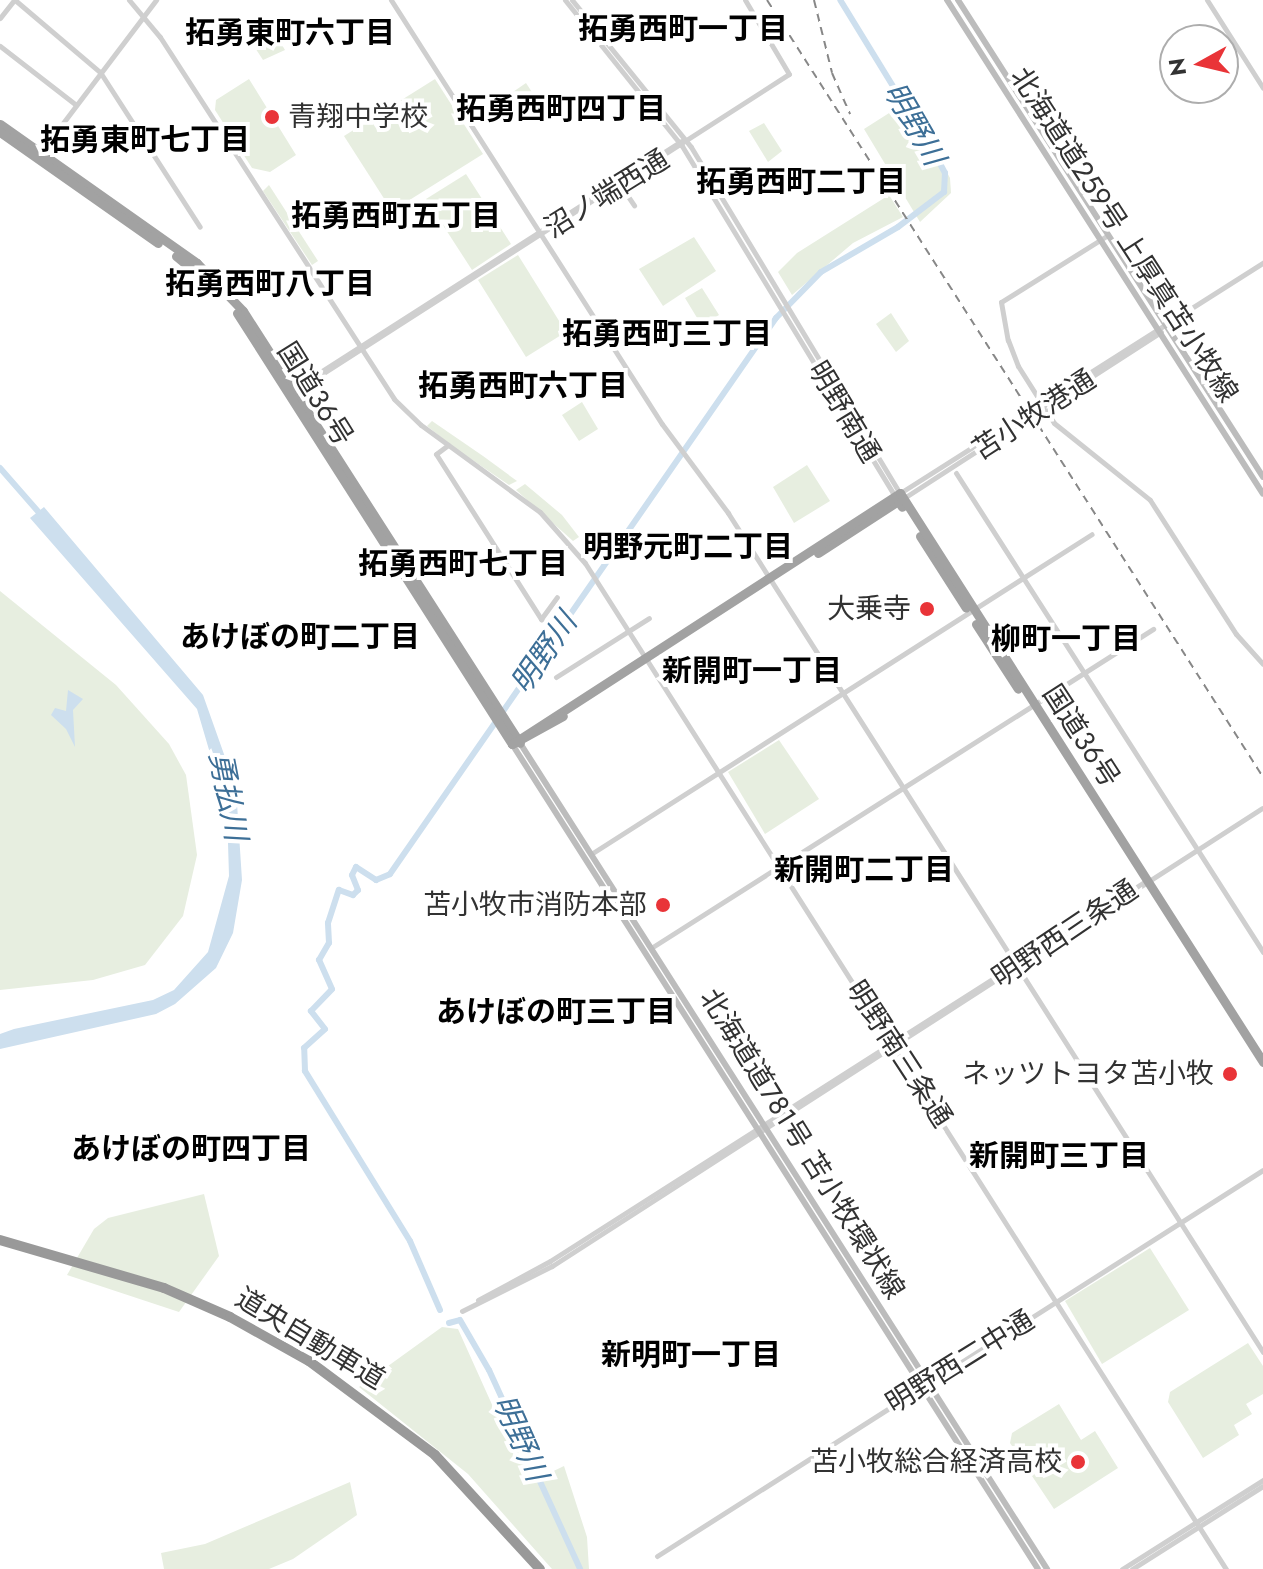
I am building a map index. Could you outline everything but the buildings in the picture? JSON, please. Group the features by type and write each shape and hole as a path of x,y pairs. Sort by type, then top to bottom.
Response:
{"highway":[{"name":"国道36号","path":"0,124 219,291 293,391 516,742"},
{"name":"国道36号","path":"0,132 38,155"},
{"name":"国道36号","path":"899,497 1263,1072"},
{"path":"516,742 899,497"},
{"name":"国道36号","path":"1144,883 1263,1062"},
{"name":"道央自動車道","path":"0,1240 65,1258 194,1304 338,1383 446,1466 540,1569"},
{"name":"道央自動車道","path":"0,1246 65,1258"},
{"name":"道央自動車道","path":"354,1395 454,1482 532,1569"}],"main road":[{"name":"北海道道259号 上厚真苫小牧線","path":"947,0 1263,494"},
{"name":"北海道道259号 上厚真苫小牧線","path":"958,0 1263,477"},
{"name":"北海道道781号 苫小牧環状線","path":"516,742 1038,1569"},
{"name":"北海道道781号 苫小牧環状線","path":"924,1384 1047,1569"}],"street":[{"path":"0,18 15,0 100,72 200,227"},
{"name":"明野南三条通","path":"129,0 144,16 394,399 448,445 540,512 588,566 1226,1569"},
{"path":"38,155 156,0"},
{"path":"391,0 540,234 770,580 1263,1352"},
{"path":"565,0 624,68"},
{"path":"572,0 683,143"},
{"name":"沼ノ端西通","path":"293,391 790,72 745,0"},
{"path":"1207,0 1263,88"},
{"path":"0,46 76,105"},
{"name":"明野南通","path":"683,143 899,497"},
{"path":"619,183 634,205"},
{"path":"1108,235 1001,302 1018,366 1054,423 1150,500 1236,634 1263,664"},
{"name":"苫小牧港通","path":"899,497 1263,263"},
{"path":"448,445 436,454 541,619 557,597"},
{"path":"956,473 1263,952"},
{"path":"588,856 1092,534"},
{"path":"556,677 649,618"},
{"path":"648,950 1153,629"},
{"name":"明野西三条通","path":"761,1127 552,1266 462,1311 550,1261 1262,808"},
{"name":"明野西二中通","path":"657,1556 1263,1170"},
{"path":"1122,1569 1263,1483"},
{"path":"1132,1569 1198,1524"}],"shaded area":[{"path":"270,25 285,50 263,60 250,40"},
{"path":"249,79 296,155 270,172 252,168 215,110 216,100"},
{"path":"435,79 483,154 392,211 344,136"},
{"path":"526,83 545,112 528,123 510,94"},
{"path":"908,101 950,178 951,193 920,222 864,129"},
{"path":"764,123 782,151 768,162 749,131"},
{"path":"466,174 511,244 472,270 426,199"},
{"path":"269,185 318,261 312,265 263,191"},
{"path":"889,195 903,217 853,243 792,295 778,272 797,253"},
{"path":"694,237 716,271 663,306 639,269"},
{"path":"518,255 566,332 526,357 478,280"},
{"path":"702,288 719,315 702,326 685,298"},
{"path":"891,313 909,341 896,352 876,324"},
{"path":"582,402 598,429 579,441 562,415"},
{"path":"432,421 517,481 509,485 452,446 427,426"},
{"path":"807,465 830,501 794,523 773,487"},
{"path":"525,484 562,515 579,537 573,541 516,490"},
{"path":"0,591 116,685 169,744 186,775 197,855 183,916 145,965 93,980 0,990"},
{"path":"779,740 819,799 765,834 728,772"},
{"path":"204,1194 219,1256 179,1312 67,1275 94,1229 108,1218"},
{"path":"1150,1248 1189,1310 1102,1364 1065,1301"},
{"path":"442,1327 458,1329 494,1409 516,1421 541,1477 564,1466 587,1537 589,1569 552,1569 468,1474 359,1387"},
{"path":"1248,1343 1263,1366 1263,1394 1246,1404 1252,1414 1234,1425 1239,1435 1203,1458 1168,1402 1170,1392"},
{"path":"1059,1404 1081,1440 1095,1431 1118,1468 1054,1509 1010,1443 1012,1433"},
{"path":"350,1482 357,1515 293,1559 269,1569 164,1569 161,1553 205,1544"}],"water":[{"path":"44,507 203,695 236,788 242,880 233,933 216,968 175,1004 156,1014 0,1049 0,1034 14,1029 153,1000 174,990 208,952 229,876 227,811 197,709 30,518"},
{"path":"68,690 83,699 73,710 75,747 66,729 51,715 55,708 66,711"}],"waterway":[{"name":"明野川","path":"440,1310 410,1241 305,1071 304,1048 325,1029 311,1011 332,989 319,960 329,943 328,923 339,890 353,895 358,890 352,875 356,867 376,880 390,874 776,318 821,272 898,227 944,192 945,173 937,158 840,0"},
{"name":"勇払川","path":"0,468 42,516"},
{"name":"明野川","path":"449,1323 460,1320 489,1370 580,1569"}],"railway":[{"path":"767,0 1263,777"},
{"path":"814,0 832,73 850,114"}],"place":[{"name":"青翔中学校","path":"272,117"},
{"name":"大乗寺","path":"927,609"},
{"name":"苫小牧市消防本部","path":"663,905"},
{"name":"ネッツトヨタ苫小牧","path":"1230,1074"},
{"name":"苫小牧総合経済高校","path":"1078,1462"}],"district":[{"name":"拓勇西町一丁目","path":"683,29"},
{"name":"拓勇東町六丁目","path":"290,33"},
{"name":"拓勇西町四丁目","path":"561,109"},
{"name":"拓勇東町七丁目","path":"145,140"},
{"name":"拓勇西町二丁目","path":"801,182"},
{"name":"拓勇西町五丁目","path":"396,216"},
{"name":"拓勇西町八丁目","path":"270,284"},
{"name":"拓勇西町三丁目","path":"667,334"},
{"name":"拓勇西町六丁目","path":"523,386"},
{"name":"明野元町二丁目","path":"688,547"},
{"name":"拓勇西町七丁目","path":"463,564"},
{"name":"あけぼの町二丁目","path":"300,637"},
{"name":"柳町一丁目","path":"1066,639"},
{"name":"新開町一丁目","path":"752,671"},
{"name":"新開町二丁目","path":"864,870"},
{"name":"あけぼの町三丁目","path":"556,1012"},
{"name":"あけぼの町四丁目","path":"191,1149"},
{"name":"新開町三丁目","path":"1059,1156"},
{"name":"新明町一丁目","path":"691,1355"}]}
